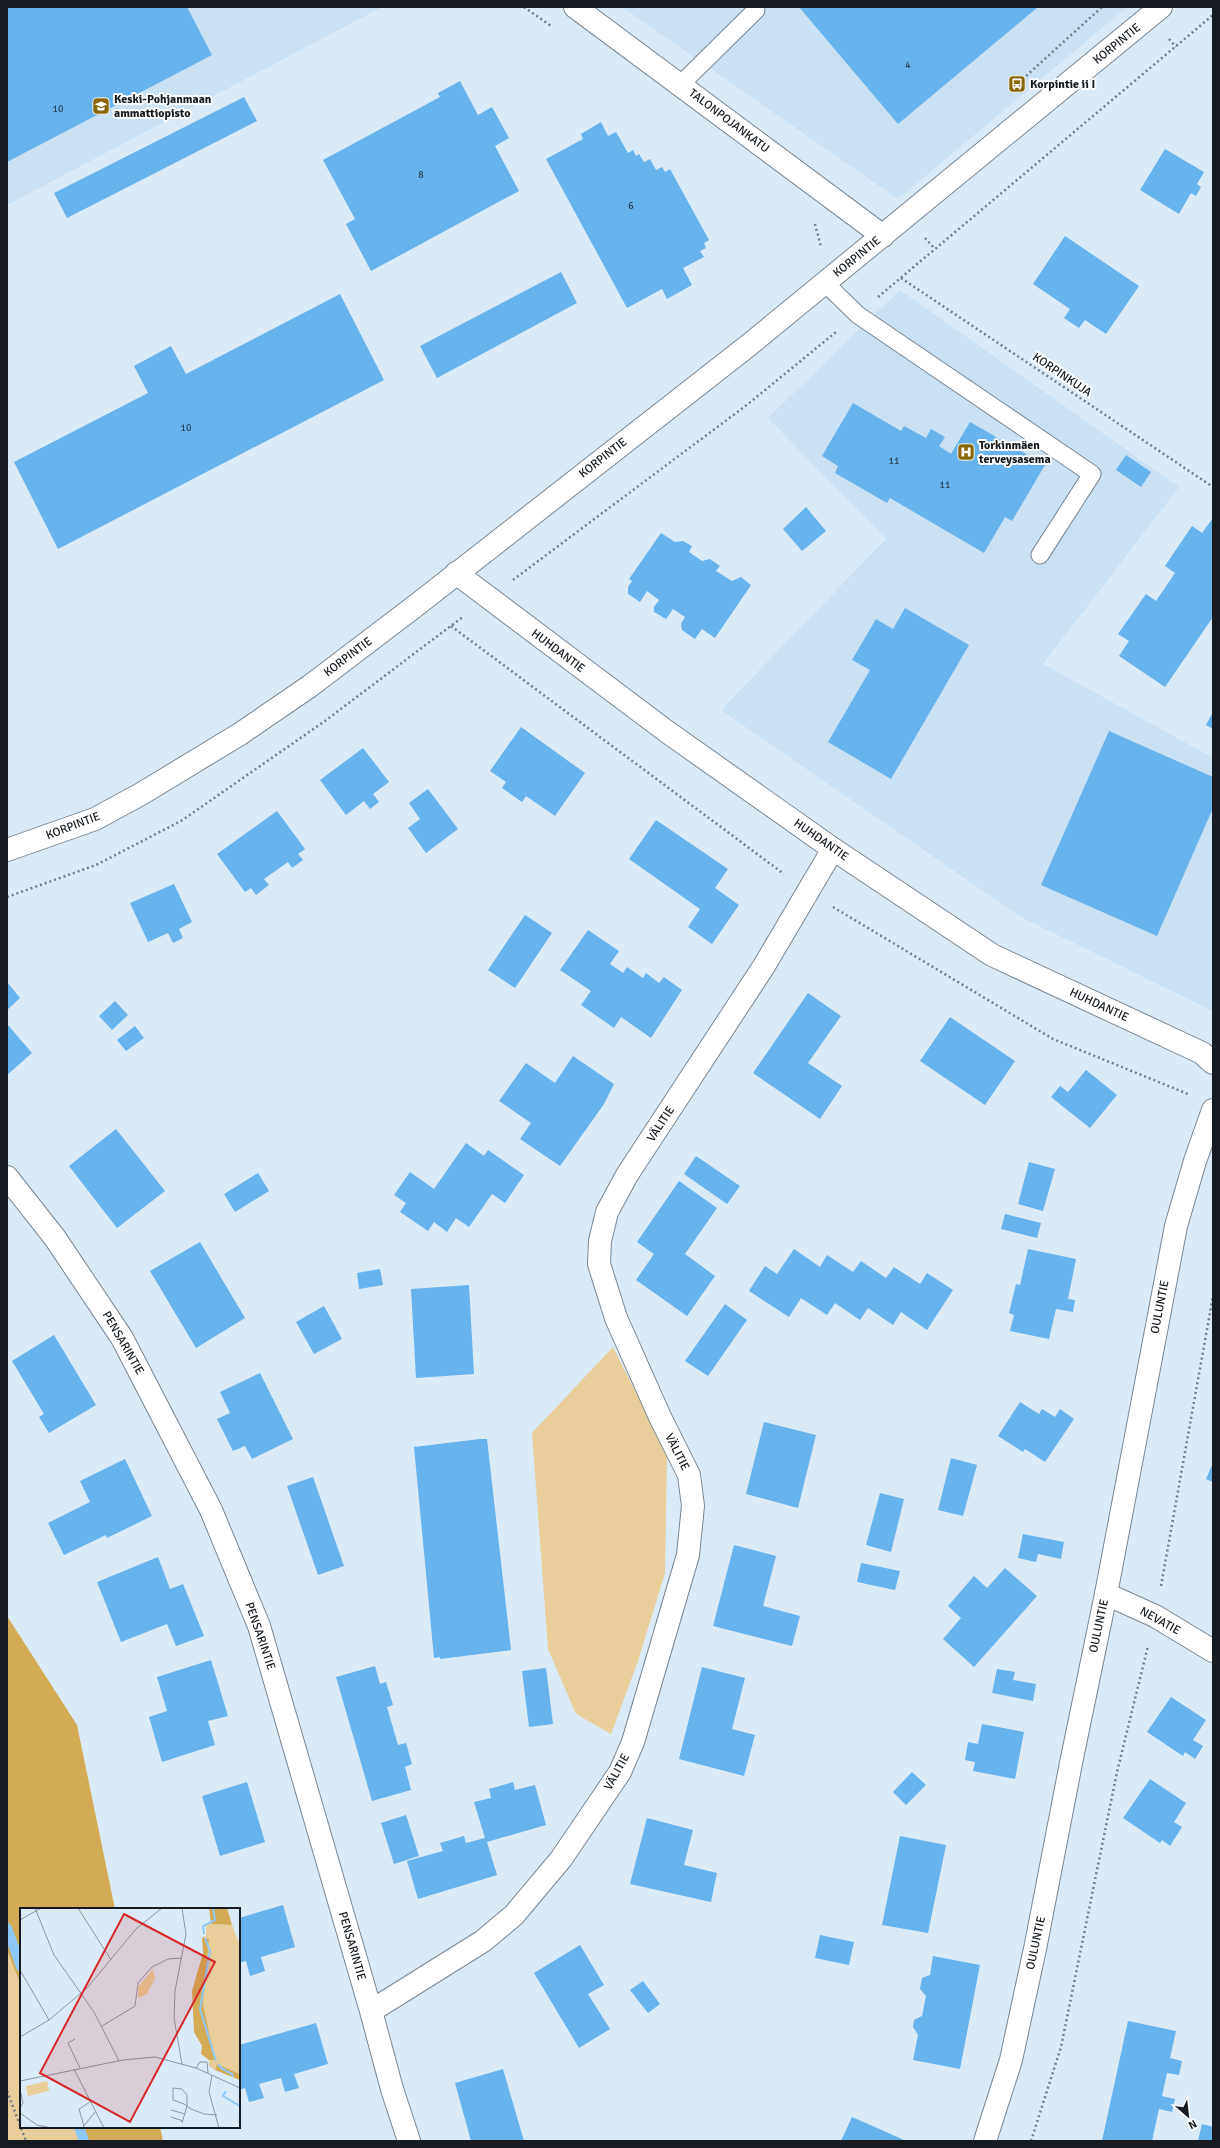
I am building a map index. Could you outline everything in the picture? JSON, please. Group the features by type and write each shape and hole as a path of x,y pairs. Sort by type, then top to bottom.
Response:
{"street":[{"name":"TALONPOJANKATU","path":"574,7 883,236"},
{"name":"KORPINTIE","path":"7,850 95,820 240,734 310,686 749,345 1161,7"},
{"name":"HUHDANTIE","path":"456,573 487,598 666,731 833,849 992,955 1202,1053 1213,1063"},
{"name":"VÄLITIE","path":"371,2011 483,1941 514,1915 561,1859 620,1772 633,1742 688,1555 693,1506 689,1475 660,1417 616,1318 599,1264 600,1241 607,1212 627,1175 764,966 833,849"},
{"name":"OULUNTIE","path":"985,2141 1010,2060 1031,1967 1106,1594 1176,1226 1195,1161 1213,1110"},
{"name":"PENSARINTIE","path":"7,1177 55,1238 122,1338 211,1510 259,1626 371,2011 392,2089 409,2141"},
{"name":"NEVATIE","path":"1106,1594 1155,1616 1213,1651"}],"lane":[{"path":"680,85 756,10"},
{"path":"825,283 858,315 1092,474 1040,555"}],"path":[{"path":"1011,89 1102,7"},
{"path":"7,898 96,865 181,821 324,721 748,404 858,315 1213,15"},
{"name":"KORPINKUJA","path":"901,278 1213,487"},
{"path":"1031,2141 1061,2047 1117,1772 1155,1616 1213,1296"},
{"path":"7,2091 20,2125"},
{"path":"21,2128 26,2141"}],"shaded area":[{"name":"Keski-Pohjanmaan ammattiopisto","path":"7,7 382,7 7,205"},
{"path":"622,7 1127,7 898,199"},
{"path":"900,290 1179,487 1043,664 1213,758 1213,1011 1021,917 721,710 886,539 768,418"},
{"path":"613,1347 667,1454 665,1573 638,1661 611,1734 576,1714 548,1649 532,1433"},
{"path":"7,1616 77,1725 115,1908 20,1908 20,1983 7,1950"},
{"path":"7,1950 20,1983 20,2128 80,2128 86,2141 7,2141"},
{"path":"80,2128 160,2128 163,2141 86,2141"}],"building":[{"path":"7,7 187,7 212,55 7,162"},
{"path":"799,7 1038,7 898,124"},
{"path":"460,81 478,115 492,107 509,138 495,146 519,191 371,271 346,224 355,219 323,160 440,97 438,93"},
{"path":"244,97 257,121 67,218 54,193"},
{"path":"601,122 608,136 616,132 628,153 633,150 636,156 639,154 644,162 650,159 656,170 662,167 665,172 670,169 709,240 704,243 706,248 700,251 704,257 683,268 692,285 667,299 662,289 627,308 546,159 583,139 581,134"},
{"path":"1165,149 1204,172 1197,184 1201,187 1196,196 1191,193 1179,214 1140,190"},
{"path":"1065,236 1139,286 1106,334 1085,320 1079,328 1064,318 1070,309 1033,284"},
{"path":"561,272 577,303 437,378 420,346"},
{"path":"340,294 384,380 58,549 14,462 148,393 134,366 171,346 186,374"},
{"path":"853,403 901,431 904,426 926,438 931,429 945,437 939,446 951,454 970,422 1045,465 1012,521 1005,517 984,553 890,498 887,503 835,473 838,466 822,456"},
{"path":"1126,455 1151,472 1141,487 1116,470"},
{"path":"806,507 826,531 802,551 783,529"},
{"path":"1213,518 1213,617 1165,687 1119,656 1129,641 1118,634 1146,594 1156,601 1175,573 1165,566 1192,526 1202,533"},
{"path":"661,533 675,542 683,541 692,546 689,552 702,561 710,559 720,566 716,571 732,581 741,577 751,585 715,638 702,629 695,639 682,630 681,624 685,617 673,609 666,619 654,612 654,607 659,600 647,591 640,602 628,594 628,587 632,581 629,579"},
{"path":"905,608 969,645 891,779 828,742 870,670 852,660 876,619 893,629"},
{"path":"1213,712 1213,729 1206,725"},
{"path":"521,727 585,773 555,816 526,796 522,802 502,788 506,782 490,771"},
{"path":"1109,731 1213,777 1213,808 1157,936 1041,885"},
{"path":"363,748 389,782 373,794 379,802 370,809 364,801 346,815 320,780"},
{"path":"428,789 458,829 426,853 408,828 420,819 409,803"},
{"path":"277,811 305,849 298,854 303,860 292,868 288,862 264,879 269,885 256,895 251,888 245,892 217,854"},
{"path":"656,820 728,869 715,888 739,905 712,944 688,927 700,909 629,859"},
{"path":"174,884 192,922 179,929 183,938 173,943 168,933 148,942 130,903"},
{"path":"525,915 552,933 515,988 488,970"},
{"path":"588,930 619,951 610,964 623,973 627,967 643,978 646,973 659,983 664,977 682,990 651,1038 621,1017 614,1028 581,1005 591,991 560,970"},
{"path":"7,982 20,998 7,1010"},
{"path":"808,993 841,1016 808,1063 842,1086 820,1119 753,1073"},
{"path":"115,1001 128,1015 112,1030 99,1016"},
{"path":"950,1017 1015,1061 985,1105 920,1061"},
{"path":"7,1024 32,1053 7,1075"},
{"path":"135,1026 144,1038 126,1051 117,1040"},
{"path":"573,1056 614,1084 604,1104 560,1166 520,1139 531,1123 499,1101 526,1063 555,1083"},
{"path":"1086,1070 1117,1095 1090,1128 1051,1097 1060,1086 1068,1092"},
{"path":"116,1129 165,1191 117,1228 69,1166"},
{"path":"466,1143 484,1156 488,1150 524,1175 505,1203 492,1194 469,1227 456,1218 447,1232 434,1222 428,1231 400,1212 406,1203 394,1195 410,1172 434,1189"},
{"path":"696,1156 740,1186 727,1204 684,1174"},
{"path":"1029,1162 1055,1169 1043,1211 1018,1204"},
{"path":"258,1173 269,1191 235,1212 224,1194"},
{"path":"679,1181 717,1208 685,1254 715,1276 687,1316 636,1280 654,1254 637,1242"},
{"path":"1005,1214 1041,1223 1037,1238 1001,1229"},
{"path":"200,1242 245,1318 196,1348 150,1271"},
{"path":"794,1249 820,1267 827,1255 853,1272 861,1261 886,1278 894,1267 920,1284 927,1273 953,1290 927,1330 901,1312 893,1325 868,1308 860,1320 835,1303 827,1315 801,1298 789,1317 749,1291 765,1266 777,1274"},
{"path":"1028,1249 1076,1259 1068,1299 1075,1300 1073,1312 1056,1309 1049,1339 1010,1331 1014,1315 1009,1313 1016,1284 1020,1285"},
{"path":"380,1269 383,1285 359,1289 357,1273"},
{"path":"469,1285 474,1374 416,1378 411,1289"},
{"path":"725,1304 747,1320 708,1376 685,1361"},
{"path":"324,1306 342,1339 314,1354 296,1322"},
{"path":"54,1335 96,1405 49,1433 39,1417 44,1414 12,1361"},
{"path":"260,1373 293,1439 252,1459 245,1446 233,1451 217,1419 230,1413 220,1392"},
{"path":"1020,1402 1039,1414 1042,1409 1055,1417 1060,1409 1074,1419 1045,1462 1025,1449 1023,1452 998,1436"},
{"path":"764,1422 816,1435 798,1508 746,1494"},
{"path":"487,1439 511,1650 440,1659 440,1657 434,1658 414,1447"},
{"path":"951,1458 977,1465 963,1516 938,1510"},
{"path":"125,1459 152,1516 107,1538 106,1535 64,1555 48,1523 90,1502 80,1481"},
{"path":"1213,1463 1213,1482 1206,1479"},
{"path":"313,1477 344,1566 318,1575 287,1486"},
{"path":"880,1493 904,1499 891,1552 866,1545"},
{"path":"1023,1534 1064,1542 1061,1559 1038,1554 1036,1562 1018,1558"},
{"path":"734,1545 776,1556 763,1606 800,1616 792,1646 713,1626"},
{"path":"158,1557 170,1589 183,1584 204,1636 176,1646 167,1624 121,1642 97,1582"},
{"path":"861,1563 900,1571 895,1590 857,1582"},
{"path":"1005,1568 1037,1596 974,1667 943,1639 961,1618 948,1606 974,1576 987,1588"},
{"path":"211,1660 228,1716 208,1721 215,1745 162,1762 149,1717 167,1711 157,1677"},
{"path":"375,1666 380,1684 386,1682 393,1705 387,1707 398,1745 406,1743 412,1764 405,1767 411,1790 372,1801 336,1677"},
{"path":"702,1667 745,1678 732,1729 755,1735 744,1776 679,1759"},
{"path":"546,1668 553,1724 529,1727 522,1671"},
{"path":"997,1669 1015,1672 1013,1680 1036,1684 1033,1701 992,1693"},
{"path":"1171,1697 1206,1720 1193,1740 1203,1746 1195,1759 1185,1752 1183,1756 1147,1732"},
{"path":"982,1724 1024,1732 1015,1779 973,1771 975,1762 965,1760 968,1742 978,1744"},
{"path":"912,1772 926,1785 906,1805 893,1792"},
{"path":"1150,1779 1186,1803 1174,1822 1182,1827 1170,1846 1162,1840 1160,1843 1123,1818"},
{"path":"247,1782 265,1842 220,1856 202,1796"},
{"path":"513,1782 515,1790 535,1785 546,1825 487,1842 497,1875 418,1899 407,1861 443,1851 440,1843 464,1836 466,1843 485,1838 474,1802 491,1798 489,1789"},
{"path":"406,1815 419,1856 394,1864 381,1823"},
{"path":"647,1818 693,1830 684,1865 717,1873 711,1902 630,1884"},
{"path":"900,1836 946,1845 928,1933 882,1925"},
{"path":"283,1905 295,1947 261,1957 265,1971 250,1976 246,1961 240,1963 240,1918"},
{"path":"820,1935 854,1942 849,1965 815,1958"},
{"path":"580,1945 604,1985 588,1994 610,2029 579,2048 534,1973"},
{"path":"933,1956 980,1965 960,2069 913,2060 918,2035 913,2027 914,2020 922,2016 926,1996 920,1989 922,1978 930,1975"},
{"path":"643,1981 660,2004 648,2013 630,1990"},
{"path":"1128,2021 1176,2031 1170,2058 1182,2061 1179,2075 1167,2073 1162,2096 1175,2099 1172,2112 1159,2109 1152,2141 1102,2141"},
{"path":"316,2023 328,2064 294,2074 299,2088 285,2092 281,2078 259,2084 264,2098 249,2102 245,2088 240,2090 240,2045"},
{"path":"503,2069 524,2141 471,2141 455,2083"},
{"path":"852,2117 884,2131 906,2141 841,2141"},
{"path":"1202,2124 1213,2127 1213,2141 1198,2141"}],"waterway":[{"path":"7,1928 20,1964"},
{"path":"79,2128 84,2141"}],"place":[{"name":"Korpintie ii I","path":"1017,84"},
{"name":"Keski-Pohjanmaan ammattiopisto","path":"101,106"},
{"name":"Torkinmäen terveysasema","path":"966,452"}]}
